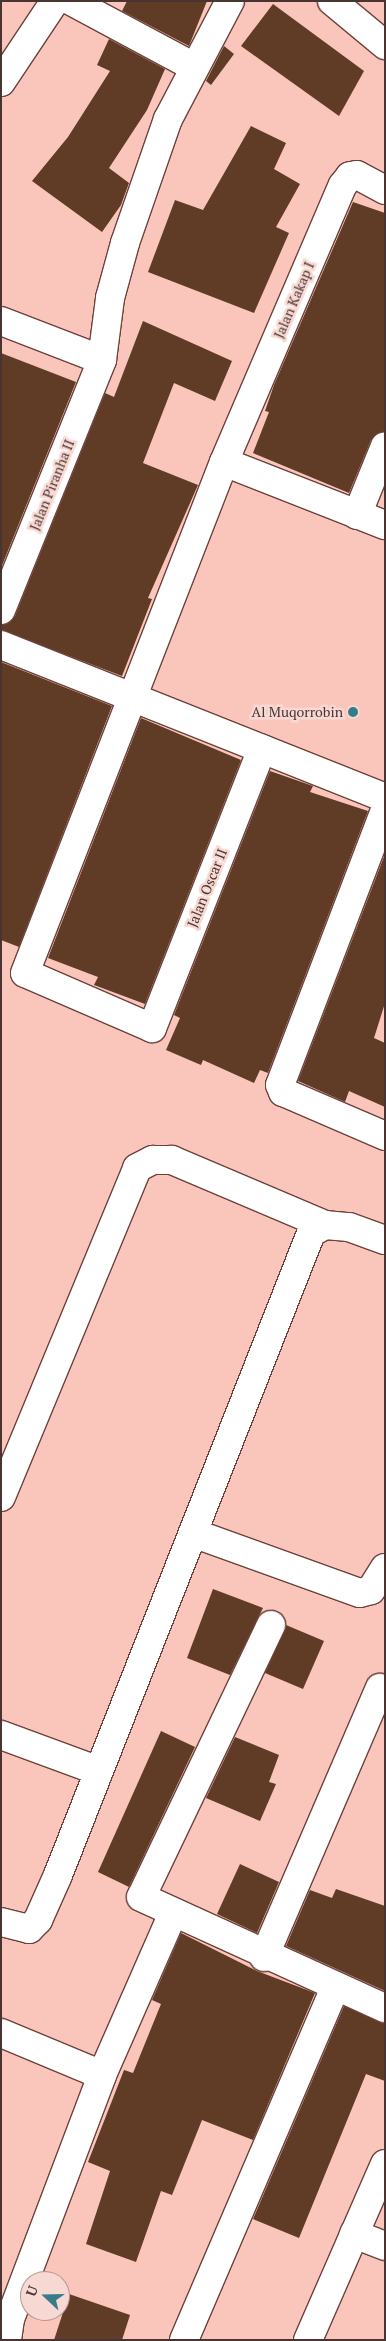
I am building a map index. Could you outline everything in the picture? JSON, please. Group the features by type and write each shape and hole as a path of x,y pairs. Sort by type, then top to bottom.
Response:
{"street":[{"path":"1,82 55,1"},
{"path":"71,1 194,66"},
{"name":"Jalan Piranha II","path":"1,610 102,360 110,298 125,243 168,119 194,66 230,1"},
{"path":"332,1 385,45"},
{"name":"Jalan Kakap I","path":"224,462 343,185 350,176 357,175 385,190"},
{"path":"1,321 102,360"},
{"path":"357,515 385,446"},
{"path":"134,697 224,462 385,525"},
{"path":"1,645 385,798"},
{"name":"Jalan Oscar II","path":"134,697 25,973 152,1028 262,749"},
{"path":"385,810 280,1085 283,1092 385,1136"},
{"path":"1,1497 137,1168 153,1160 172,1160 326,1225 349,1227 385,1240"},
{"path":"1,1922 29,1929 38,1920 99,1771 310,1233 326,1225"},
{"path":"193,1533 360,1593 371,1590 385,1568"},
{"path":"270,1625 141,1898 264,1957 385,2008"},
{"path":"264,1957 380,1688"},
{"path":"1,1735 99,1771"},
{"path":"7,2340 10,2319 102,2074 173,1913"},
{"path":"184,2340 335,1987"},
{"path":"1,2033 102,2074"},
{"path":"317,2337 354,2234 385,2164"},
{"path":"354,2234 385,2246"}],"building":[{"path":"127,1 207,1 189,46 122,11"},
{"path":"273,4 364,71 339,116 241,46"},
{"path":"109,39 165,69 147,110 109,168 129,183 121,205 102,232 32,181 68,137 110,71 97,65"},
{"path":"224,46 234,54 211,85 206,81"},
{"path":"251,126 286,143 274,169 300,184 276,227 289,233 254,313 148,272 175,200 203,210"},
{"path":"353,202 385,213 385,431 371,440 349,493 253,453 269,412 265,411 274,385"},
{"path":"143,321 232,361 215,401 174,383 143,463 198,485 148,598 152,599 122,676 1,630 1,625 15,616 105,393 114,397"},
{"path":"1,353 76,382 1,568"},
{"path":"1,662 112,706 19,947 1,940"},
{"path":"141,718 241,760 145,1004 94,985 98,977 48,958"},
{"path":"270,771 313,786 310,792 368,811 268,1073 260,1070 254,1083 203,1060 201,1065 166,1050 180,1018 174,1015"},
{"path":"385,854 385,1003 374,1038 385,1043 385,1107 349,1091 345,1102 298,1081"},
{"path":"213,1589 263,1608 230,1675 187,1658"},
{"path":"286,1625 324,1641 303,1689 265,1673"},
{"path":"161,1731 195,1747 129,1887 98,1872"},
{"path":"235,1737 279,1755 269,1782 276,1784 260,1821 206,1798"},
{"path":"240,1864 279,1882 257,1933 217,1914"},
{"path":"336,1889 385,1906 385,1991 286,1946 310,1890 332,1898"},
{"path":"181,1933 257,1971 315,1993 253,2140 202,2120 172,2195 161,2191 136,2262 86,2244 110,2171 88,2162 124,2070 133,2073 161,2004 152,2000"},
{"path":"344,2006 385,2023 385,2081 366,2074 299,2238 253,2219"},
{"path":"70,2294 130,2315 122,2340 54,2340 60,2321 70,2321"}],"place":[{"name":"Al Muqorrobin","path":"353,712"}]}
